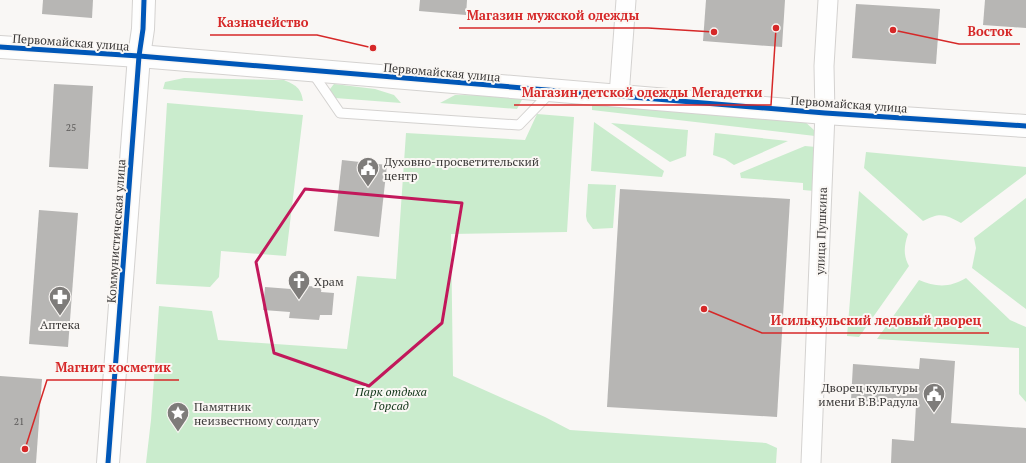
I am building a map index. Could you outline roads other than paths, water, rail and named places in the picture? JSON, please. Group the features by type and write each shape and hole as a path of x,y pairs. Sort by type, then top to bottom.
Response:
{"street":[{"name":"Коммунистическая улица","path":"108,463 139,56 143,29 144,0"},
{"path":"618,96 626,0"},
{"name":"улица Пушкина","path":"811,463 825,113 824,66 828,0"},
{"name":"Первомайская улица","path":"0,47 139,56 825,113 1026,126"}],"lane":[{"path":"311,71 340,113 519,125 552,91"}],"place":[{"name":"Магазин детской одежды Мегадетки","path":"776,28"},
{"name":"Восток","path":"893,30"},
{"name":"Магазин мужской одежды","path":"714,32"},
{"name":"Казначейство","path":"373,48"},
{"name":"Духовно-просветительский центр","path":"368,188"},
{"name":"Храм","path":"299,300"},
{"name":"Исилькульский ледовый дворец","path":"704,309"},
{"name":"Аптека","path":"60,316"},
{"name":"Дворец культуры имени В.В.Радула","path":"934,414"},
{"name":"Памятник неизвестному солдату","path":"178,432"},
{"name":"Магнит косметик","path":"25,449"}],"park label":[{"name":"Парк отдыха Горсад","path":"391,398"}]}
